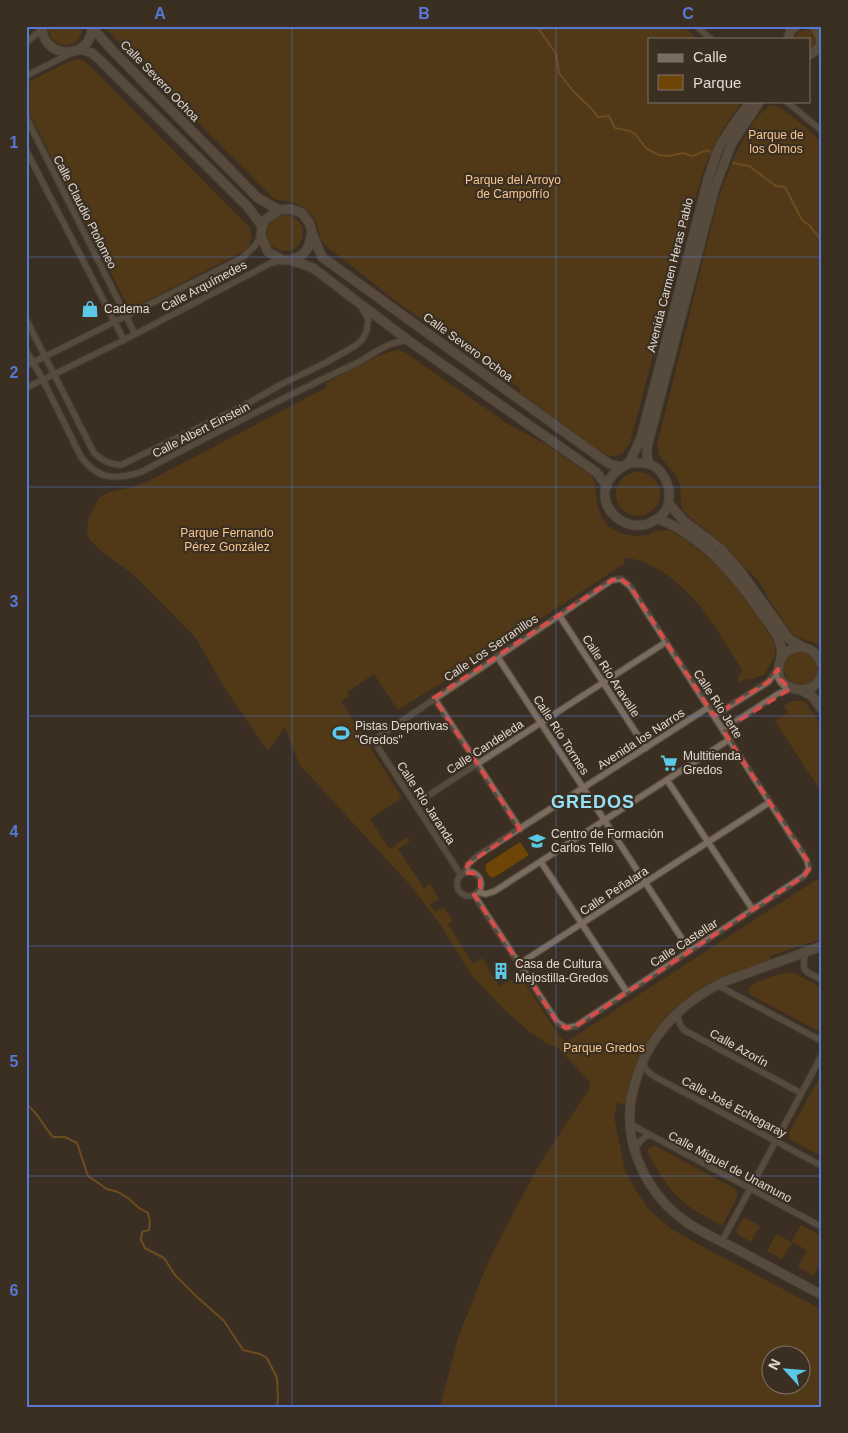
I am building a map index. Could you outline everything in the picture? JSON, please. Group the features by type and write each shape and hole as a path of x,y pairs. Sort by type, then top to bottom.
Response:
{"main road":[{"path":"75,51 88,42 93,26"},
{"name":"Calle Severo Ochoa","path":"93,26 112,50 258,198 279,210"},
{"path":"788,34 796,26"},
{"path":"813,26 821,38 818,50"},
{"path":"42,28 46,42 57,51 92,53 101,60 248,207 262,226"},
{"name":"Avenida Carmen Heras Pablo","path":"649,464 647,447 715,187 732,143 754,103"},
{"name":"Avenida Carmen Heras Pablo","path":"626,465 638,446 645,422 710,171 721,144 734,124 754,103"},
{"path":"287,260 302,255 308,248 312,233 310,224 302,213 291,209 279,210 265,220 261,236 268,252 287,260 313,268 409,342 596,472 607,486"},
{"name":"Calle Severo Ochoa","path":"312,233 322,257 602,459 610,464 626,465"},
{"path":"649,464 658,469 667,481 670,492 669,504 658,519 643,525 621,522 609,508 605,491 607,486 615,472 626,465 649,464"},
{"path":"669,504 684,521 720,548 741,572 789,639 801,646 818,651 822,665"},
{"path":"658,519 678,528 699,544 712,554 735,578 777,636 782,648 778,669 780,679 790,688 803,691 812,696 822,710"},
{"path":"780,658 787,651 801,646"},
{"path":"822,673 822,686"},
{"path":"803,691 814,686 821,677"},
{"path":"822,946 717,985 694,998 678,1012 660,1033 643,1060 632,1094 630,1124 635,1150 645,1176 663,1201 686,1222 822,1296"}],"street":[{"path":"696,26 710,38"},
{"path":"26,43 42,28"},
{"path":"26,76 75,51"},
{"path":"787,102 822,131"},
{"name":"Calle Claudio Ptolomeo","path":"26,117 126,316"},
{"name":"Calle Claudio Ptolomeo","path":"26,150 114,322"},
{"name":"Calle Arquímedes","path":"29,364 242,258 255,246 261,236"},
{"name":"Calle Arquímedes","path":"26,388 124,340 271,263 287,260"},
{"name":"Calle Albert Einstein","path":"54,374 94,453 102,460 111,464 121,465 245,404 355,346 362,340 367,330 368,319 360,304"},
{"path":"126,316 135,334"},
{"path":"26,319 54,374"},
{"path":"114,322 124,340"},
{"name":"Calle Albert Einstein","path":"43,380 81,457 87,465 96,472 118,478 141,472 309,385 370,356 389,344 403,341 409,342"},
{"path":"26,350 29,364 43,380"},
{"name":"Calle Los Serranillos","path":"376,741 383,732 559,615 612,580 621,579"},
{"name":"Calle Río Jerte","path":"621,579 630,586 730,739 807,860 810,870"},
{"name":"Calle Río Aravalle","path":"559,615 646,748"},
{"name":"Calle Candeleda","path":"415,804 666,642"},
{"name":"Calle Río Tormes","path":"498,656 690,951"},
{"name":"Avenida los Narros","path":"463,874 471,860 646,748 710,710 720,712 768,682 778,669"},
{"path":"724,732 729,726 790,688"},
{"path":"434,698 520,829"},
{"path":"476,893 481,886 479,877 472,872 463,874 458,883 460,890 466,895 486,894 495,891 730,739"},
{"name":"Calle Río Jaranda","path":"376,741 379,749 463,874"},
{"path":"667,780 753,910"},
{"name":"Calle Peñalara","path":"519,964 770,802"},
{"path":"541,862 627,992"},
{"name":"Calle Castellar","path":"519,964 557,1022 566,1028 576,1026 804,876 810,870"},
{"path":"476,893 519,964"},
{"path":"807,952 804,958 804,968 807,972 822,980"},
{"path":"717,985 822,1041"},
{"name":"Calle Azorín","path":"678,1012 680,1025 684,1030 801,1093"},
{"path":"722,1241 822,1055"},
{"name":"Calle José Echegaray","path":"643,1060 644,1066 650,1074 822,1166"},
{"name":"Calle Miguel de Unamuno","path":"630,1124 822,1227"},
{"path":"635,1150 638,1142 650,1135"}],"highlighted area":[{"path":"621,579 630,586 714,716 768,682 778,669 780,679 790,689 723,730 807,860 809,869 804,876 576,1026 566,1028 557,1022 474,895 480,888 480,879 474,873 465,873 468,864 520,829 434,698 612,580"}],"green space":[{"path":"48,26 83,26 77,40 72,44 66,45 54,40"},
{"name":"Parque del Arroyo de Campofrío","path":"103,26 683,26 696,38 648,38 648,102 741,102 720,134 706,163 691,211 630,443 623,452 616,456 598,452 517,395 521,389 397,302 324,244 316,222 303,207 296,203 273,198"},
{"path":"804,30 812,32 817,39 816,45 810,50 810,38 795,38 797,34"},
{"path":"76,59 89,65 248,226 251,238 246,250 132,308 128,306 26,107 26,83"},
{"name":"Parque de los Olmos","path":"773,105 791,115 822,142 822,644 820,645 793,635 761,584 709,532 683,511 680,484 659,455 657,445 720,193 731,164 747,133 764,110"},
{"path":"285,215 297,221 303,233 297,245 285,251 273,245 267,233 273,221"},
{"path":"398,350 403,351 508,424 547,445 591,475 595,483 600,514 608,526 622,534 648,535 656,531 668,530 686,539 737,587 757,614 776,646 774,657 763,675 749,680 747,678 739,683 737,680 739,674 743,671 711,621 693,598 676,582 655,567 644,562 623,558 625,563 478,660 398,710 374,674 347,692 349,696 341,701 402,798 370,819 387,846 390,849 407,837 410,841 398,849 424,888 430,884 439,899 430,905 435,912 444,907 453,921 448,924 473,964 482,958 499,986 512,980 516,985 518,981 516,978 520,975 559,1036 566,1042 822,876 822,939 770,956 771,960 720,979 687,998 665,1019 647,1044 634,1072 627,1106 617,1102 614,1117 625,1170 650,1211 670,1228 696,1243 822,1310 822,1407 440,1407 458,1338 489,1260 537,1168 590,1088 589,1081 558,1048 530,1032 506,1011 472,976 440,924 410,885 299,764 285,727 268,751 226,690 195,637 135,576 100,550 89,539 87,529 89,518 99,498 109,492 147,482 327,387 325,384 371,359"},
{"path":"634,472 642,472 654,478 660,494 654,510 642,516 634,516 622,510 616,498 616,490 622,478"},
{"path":"801,651 813,656 818,668 813,680 801,685 789,680 784,668 789,656"},
{"path":"792,701 805,702 822,726 822,793 775,721 788,712 784,706"},
{"path":"520,842 529,855 493,878 490,876 486,871 486,864"},
{"path":"792,972 822,988 822,1033 749,994 748,989 756,983"},
{"path":"822,1073 822,1157 789,1138 789,1133"},
{"path":"654,1145 737,1190 737,1198 722,1226 686,1204 669,1187 647,1150"},
{"path":"744,1217 760,1226 751,1242 737,1234 737,1229"},
{"path":"801,1225 822,1236 822,1260 813,1276 798,1267 807,1250 792,1242 782,1259 767,1251 776,1234 791,1242"}],"waterway":[{"path":"537,26 556,54 559,73 598,117 609,116 615,128 635,134 647,149 659,155 669,156 683,153 693,156 707,150 712,153"},
{"path":"733,163 749,166 776,186 785,187 802,220 809,225 822,241"},
{"path":"26,1104 34,1111 53,1137 65,1137 77,1143 88,1176 107,1189 118,1192 128,1198 148,1213 150,1221 149,1230 142,1232 141,1240 145,1248 164,1258 175,1275 224,1321 243,1350 260,1354 267,1358 277,1378 277,1407"}],"place":[{"name":"Cadema","path":"90,309"},
{"name":"Pistas Deportivas \"Gredos\"","path":"341,733"},
{"name":"Multitienda Gredos","path":"669,763"},
{"name":"Centro de Formación Carlos Tello","path":"537,841"},
{"name":"Casa de Cultura Mejostilla-Gredos","path":"501,971"}],"district":[{"name":"GREDOS","path":"593,802"}],"park label":[{"name":"Parque Fernando Pérez González","path":"227,540"},
{"name":"Parque Gredos","path":"604,1048"}]}
